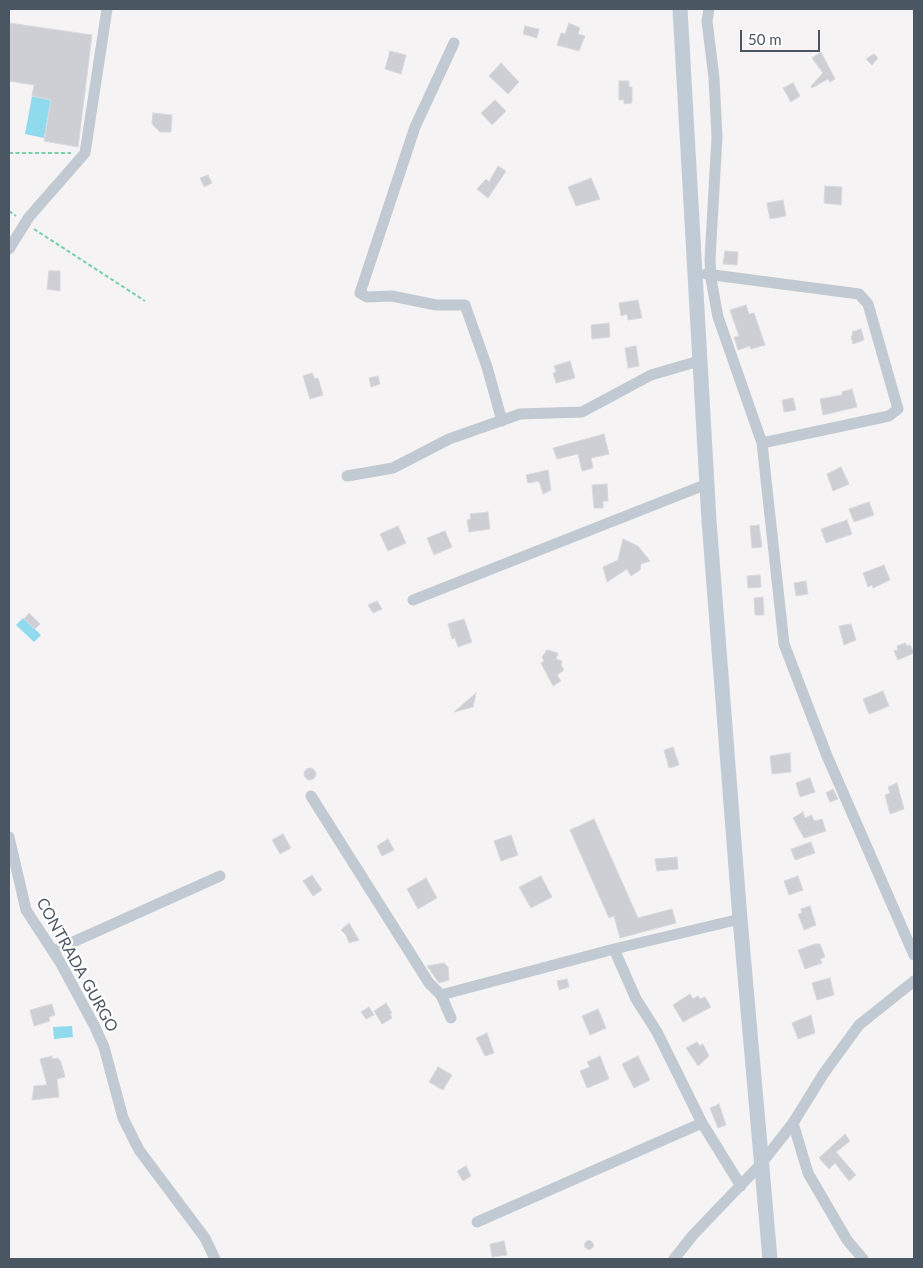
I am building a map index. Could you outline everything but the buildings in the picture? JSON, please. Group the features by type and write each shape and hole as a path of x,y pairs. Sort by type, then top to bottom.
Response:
{"main road":[{"path":"680,9 707,484 740,918 760,1164 770,1259"}],"street":[{"path":"9,249 25,224 85,153 107,9"},
{"path":"709,9 706,20 714,78 717,138 711,274 718,317 762,443 784,644 827,756 914,955"},
{"path":"454,43 415,127 360,293 367,298 392,296 436,305 466,305 487,367 502,421"},
{"path":"694,273 860,294 868,304 898,403 898,409 889,416 762,443"},
{"path":"347,476 392,468 449,439 526,413 582,412 651,375 700,361"},
{"path":"413,600 707,484"},
{"path":"311,796 428,983 441,995 451,1018"},
{"name":"CONTRADA GURGO","path":"9,837 26,910 53,951 104,1047 123,1118 135,1142 205,1238 214,1259"},
{"path":"53,951 220,876"},
{"path":"441,995 740,918"},
{"path":"614,949 636,999 657,1032 702,1123 741,1186"},
{"path":"674,1259 693,1234 741,1186 793,1123 824,1073 860,1024 914,981"},
{"path":"477,1222 702,1123"},
{"path":"793,1123 808,1173 847,1240 863,1259"}],"path":[{"path":"9,153 85,153"},
{"path":"9,211 25,224 145,301"}],"water":[{"path":"32,96 51,100 44,138 25,134"},
{"path":"23,618 41,635 34,642 16,625"},
{"path":"72,1026 73,1037 54,1039 53,1027"}]}
